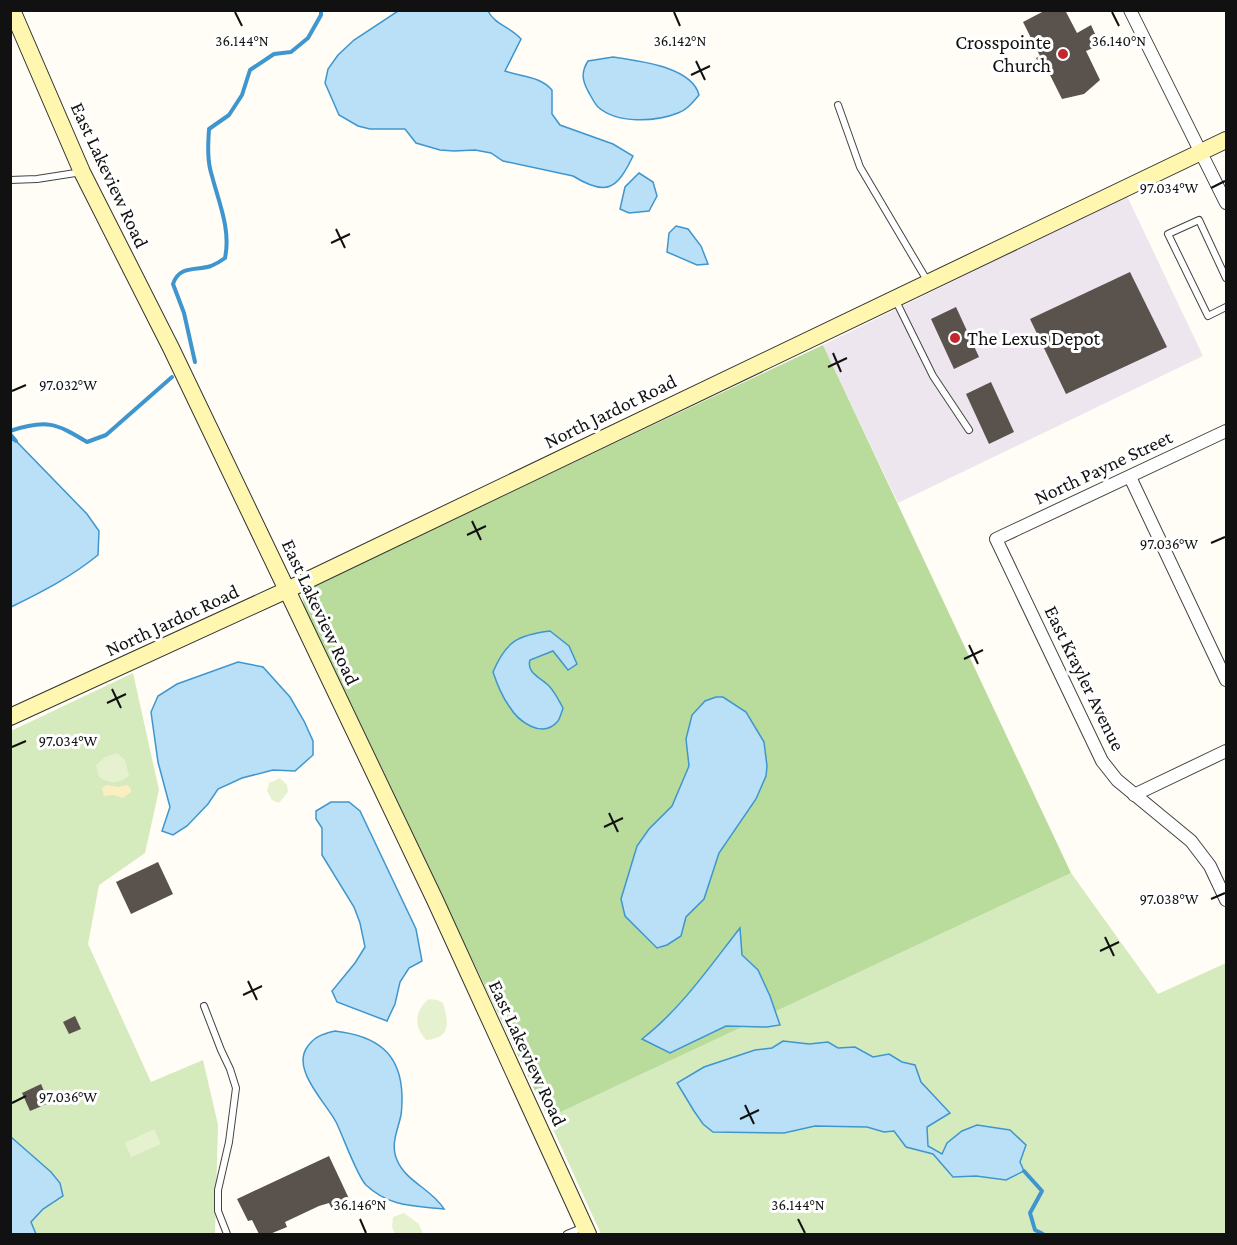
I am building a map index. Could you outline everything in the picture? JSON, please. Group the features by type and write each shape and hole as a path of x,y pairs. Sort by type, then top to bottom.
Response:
{"street":[{"name":"East Lakeview Road","path":"12,10 82,171 171,348 435,900 586,1231"},
{"path":"1130,10 1227,203"},
{"name":"North Jardot Road","path":"10,717 287,590 1227,140"},
{"name":"North Payne Street","path":"996,538 1227,431"},
{"path":"1130,477 1227,680"},
{"name":"East Krayler Avenue","path":"996,538 1102,761 1117,780 1191,841 1210,866 1227,900"},
{"path":"1134,795 1227,751"}],"lane":[{"path":"838,105 860,167 928,283"},
{"path":"10,180 37,179 82,171"},
{"path":"1227,278 1199,220 1168,234 1208,316 1227,307"},
{"path":"895,298 933,376 969,430"},
{"path":"204,1006 236,1088 229,1142 218,1190 218,1211 227,1234"},
{"path":"567,1234 586,1231"}],"shaded area":[{"path":"1127,196 1203,356 898,503 823,345"}],"green space":[{"path":"823,345 1071,873 548,1118 305,610 302,595 310,587"},
{"path":"133,673 159,790 145,853 99,885 88,944 151,1082 203,1060 218,1125 215,1234 11,1234 11,731"},
{"path":"117,753 125,760 129,776 122,781 114,782 99,777 96,765 105,757"},
{"path":"280,778 287,785 288,792 279,803 272,800 267,791 269,783"},
{"path":"1071,873 1158,994 1226,963 1226,1234 601,1234 548,1118"},
{"path":"429,999 443,1003 447,1023 444,1033 434,1039 426,1040 419,1029 417,1018 424,1003"},
{"path":"154,1129 161,1144 131,1157 125,1143"},
{"path":"404,1213 419,1224 423,1234 395,1234 392,1227 393,1217"}],"sand":[{"path":"107,785 118,787 127,785 131,792 123,798 114,795 104,796 102,788"}],"water":[{"path":"398,11 488,11 495,20 521,39 505,71 536,79 547,85 552,90 552,114 560,125 613,144 633,156 622,176 610,186 603,188 585,183 573,176 503,161 491,153 475,150 440,150 416,143 405,129 370,129 358,126 339,115 325,83 328,69 338,55 354,40"},
{"path":"613,57 649,63 675,71 694,85 699,95 690,106 669,116 636,120 606,113 598,107 584,83 583,72 588,61"},
{"path":"639,173 653,182 657,196 649,211 629,213 620,209 625,187"},
{"path":"676,226 688,229 701,246 708,264 697,265 667,252 669,233"},
{"path":"11,440 16,441 87,514 99,531 98,555 56,584 11,607"},
{"path":"550,631 569,646 577,664 568,670 553,651 530,660 529,665 532,672 551,688 563,708 558,721 545,729 538,729 524,722 513,712 501,694 493,672 503,653 514,641"},
{"path":"238,662 263,667 290,697 313,741 313,755 295,771 273,770 242,778 218,789 208,804 187,826 173,835 162,831 170,807 158,762 151,712 158,696 177,684"},
{"path":"723,697 746,712 764,742 766,776 756,799 719,853 704,899 686,917 681,936 657,948 625,916 621,899 637,846 649,829 672,806 689,766 686,739 692,715 705,701"},
{"path":"331,802 349,802 360,811 416,929 422,961 409,968 400,982 395,1004 387,1021 337,1002 332,991 365,947 354,907 322,855 322,828 316,819 316,811"},
{"path":"740,928 742,955 758,970 780,1025 726,1026 670,1053 642,1039 682,1001"},
{"path":"335,1031 350,1033 374,1042 391,1058 401,1081 402,1096 401,1115 394,1143 397,1160 406,1174 433,1196 444,1209 412,1206 384,1198 362,1180 336,1122 312,1087 304,1067 303,1058 309,1045 318,1037"},
{"path":"783,1041 809,1044 828,1042 838,1048 855,1047 873,1057 889,1054 902,1062 915,1065 921,1082 950,1113 927,1127 928,1146 942,1154 947,1143 962,1131 977,1125 1010,1130 1026,1145 1020,1162 1024,1171 1006,1180 976,1176 953,1177 933,1154 906,1147 894,1131 884,1132 867,1127 815,1126 784,1133 713,1132 703,1124 677,1083 704,1067 755,1050 772,1048"},
{"path":"11,1137 51,1172 60,1183 63,1196 43,1209 31,1222 36,1234 11,1234"}],"building":[{"name":"Crosspointe Church","path":"1046,10 1065,10 1077,33 1091,25 1100,45 1086,51 1100,80 1084,94 1062,99 1046,67 1042,69 1036,58 1040,56 1023,22"},
{"path":"1130,272 1167,347 1066,394 1030,319"},
{"path":"956,307 979,357 954,369 931,319"},
{"path":"991,382 1014,432 989,444 966,394"},
{"path":"158,862 173,894 131,914 116,882"},
{"path":"75,1016 81,1029 69,1034 63,1022"},
{"path":"41,1084 49,1103 30,1111 22,1093"},
{"path":"329,1156 351,1203 333,1211 329,1203 319,1206 285,1222 287,1227 270,1234 259,1234 252,1220 248,1221 237,1199"}],"waterway":[{"path":"195,362 184,313 173,284 179,274 184,271 211,266 225,258 225,227 209,165 209,129 229,115 242,95 250,70 274,54 291,52 308,38 321,15 321,10"},
{"path":"10,431 33,425 50,425 59,427 87,442 106,435 172,377"},
{"path":"10,434 16,441"},
{"path":"1024,1171 1042,1191 1030,1213 1035,1230 1043,1234"}],"place":[{"name":"Crosspointe Church","path":"1063,54"},
{"name":"The Lexus Depot","path":"955,338"}]}
